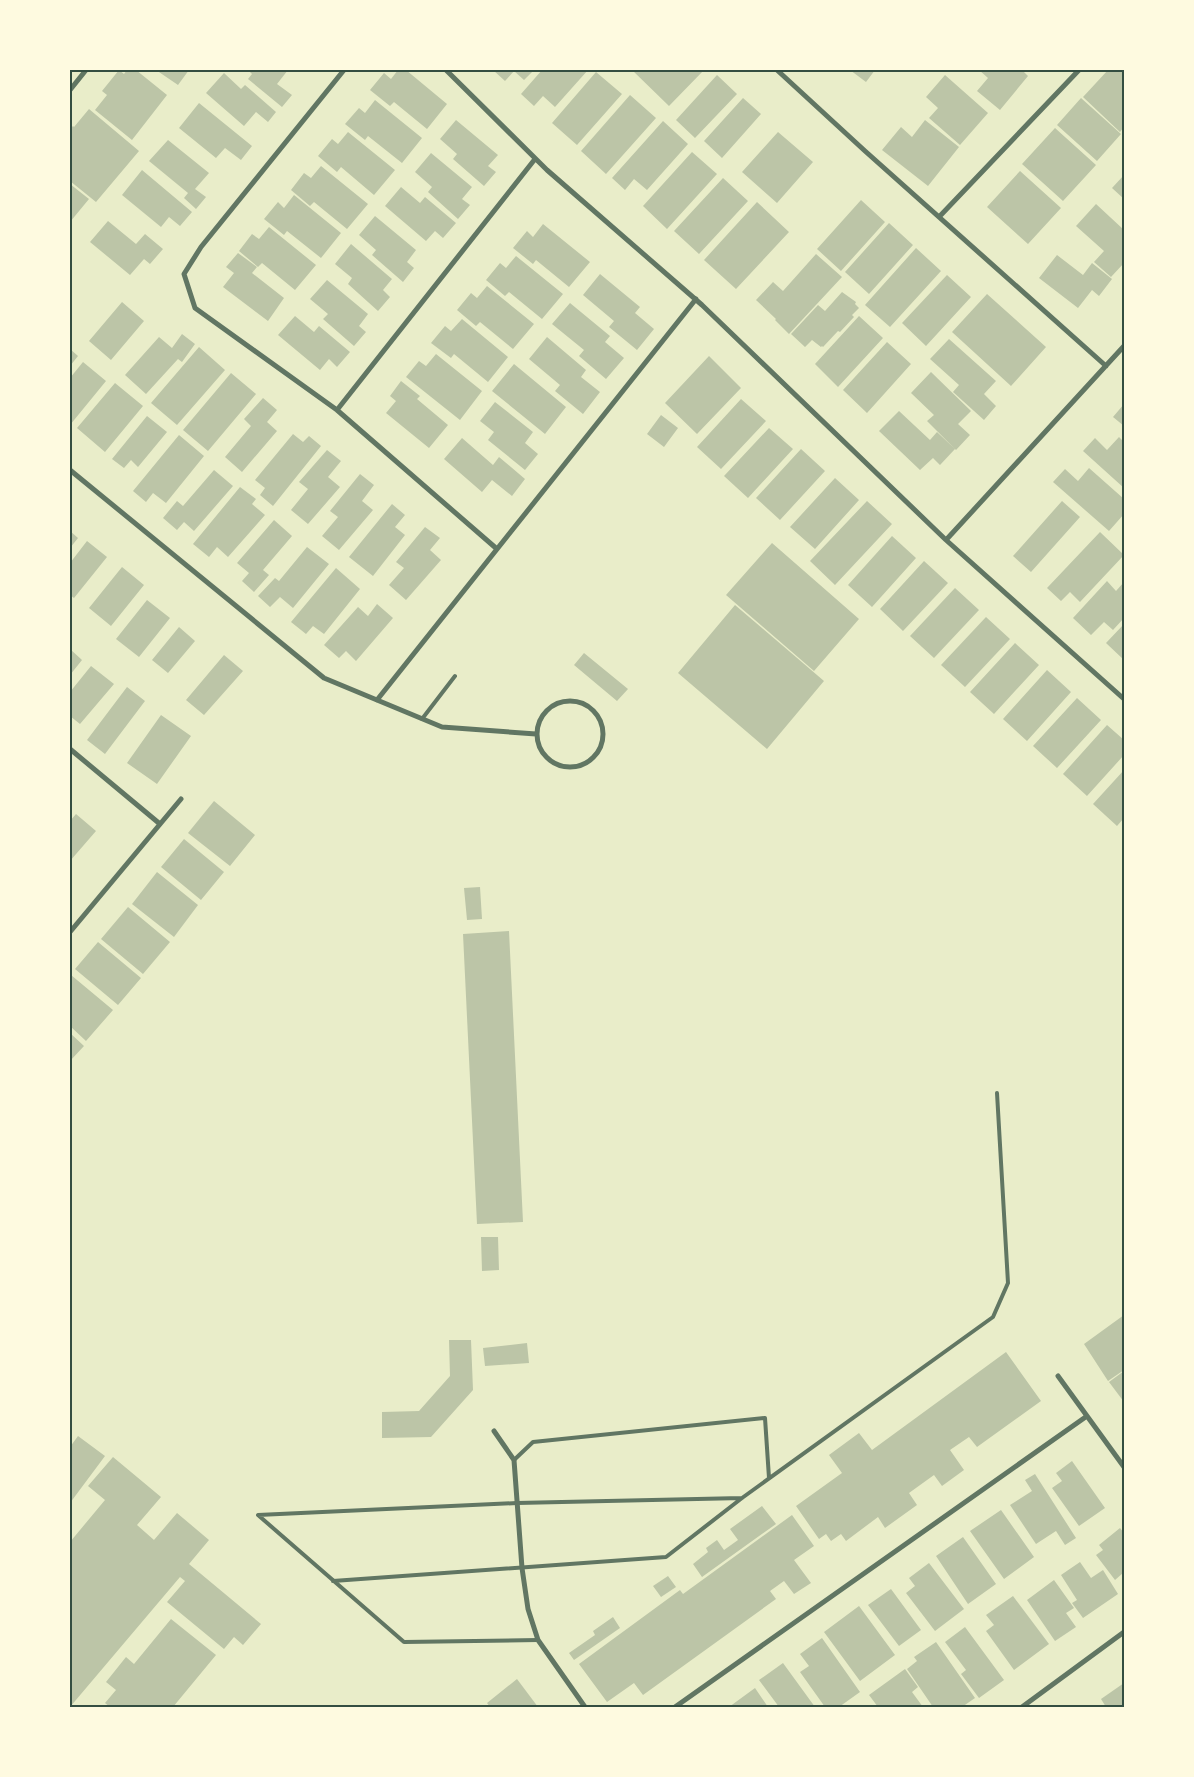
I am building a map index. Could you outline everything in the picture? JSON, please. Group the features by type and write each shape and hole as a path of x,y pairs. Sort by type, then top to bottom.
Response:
{"street":[{"path":"70,90 86,70"},
{"path":"344,70 201,248 184,274 195,308 337,410 497,549"},
{"path":"446,70 535,158 696,299 946,540 1124,699"},
{"path":"777,70 1106,366"},
{"path":"783,75 787,70"},
{"path":"939,217 1079,70"},
{"path":"337,410 535,158"},
{"path":"376,700 696,299"},
{"path":"946,540 1124,346"},
{"path":"70,470 324,678 442,727 536,734"},
{"path":"569,700 580,701 597,713 602,723 604,734 601,746 595,756 586,763 576,767 564,767 553,763 544,756 538,746 536,734 542,714 559,702 569,700"},
{"path":"70,749 160,824"},
{"path":"70,932 181,799"},
{"path":"1058,1376 1124,1467"},
{"path":"675,1707 1087,1416"},
{"path":"494,1431 514,1460 522,1568 528,1609 538,1640 585,1707"},
{"path":"1022,1707 1124,1632"}],"lane":[{"path":"422,719 455,676"},
{"path":"333,1581 666,1557 769,1478 993,1317 1008,1284 997,1093"},
{"path":"514,1460 533,1442 765,1418 769,1478"},
{"path":"538,1640 404,1642 258,1515 517,1503 742,1498"}],"building":[{"path":"119,70 124,74 127,70 136,70 167,95 132,140 95,110 107,95 102,91"},
{"path":"156,70 189,70 178,85"},
{"path":"248,70 288,70 277,84 292,95 282,107 248,79 252,74"},
{"path":"398,70 406,70 447,104 427,129 394,102 390,106 370,90 384,73 391,79"},
{"path":"493,70 534,70 524,80 514,71 505,81"},
{"path":"542,70 588,70 555,107 543,96 534,106 521,94"},
{"path":"632,70 704,70 669,106"},
{"path":"850,70 875,70 866,82"},
{"path":"979,70 1022,70 1028,76 1000,110 977,91 988,78"},
{"path":"1108,70 1124,70 1124,127 1120,132 1083,97"},
{"path":"596,72 622,94 577,145 552,123"},
{"path":"224,73 241,89 245,85 276,112 268,122 256,112 244,126 206,93"},
{"path":"717,75 737,94 695,138 676,120"},
{"path":"945,75 988,113 960,145 929,118 938,108 926,97"},
{"path":"630,95 656,118 606,174 581,151"},
{"path":"743,98 761,114 722,158 704,141"},
{"path":"1081,98 1121,134 1097,161 1057,125"},
{"path":"375,100 422,138 402,163 368,136 365,140 345,124 359,108 365,113"},
{"path":"199,103 252,146 241,160 225,148 216,158 179,128"},
{"path":"89,109 139,151 96,202 70,181 70,129 74,127"},
{"path":"456,120 498,155 488,166 496,172 484,186 453,159 457,154 440,139"},
{"path":"925,120 959,147 928,186 882,150 901,127 912,137"},
{"path":"663,121 688,144 647,190 634,179 625,190 612,178"},
{"path":"1055,128 1096,165 1063,201 1022,164"},
{"path":"348,132 395,170 374,195 341,167 337,172 318,156 332,139 338,144"},
{"path":"778,132 813,162 777,203 742,172"},
{"path":"168,140 209,173 195,189 206,197 196,209 184,198 188,193 149,161"},
{"path":"692,152 717,174 667,229 643,206"},
{"path":"431,153 472,187 462,199 470,205 458,219 428,192 432,187 415,172"},
{"path":"321,166 368,204 347,229 314,202 310,206 291,190 304,173 311,178"},
{"path":"142,170 192,212 180,226 169,217 161,227 122,195"},
{"path":"1020,171 1061,208 1028,244 987,207"},
{"path":"1124,175 1124,199 1112,188"},
{"path":"723,178 748,201 699,254 674,231"},
{"path":"70,184 89,199 70,222"},
{"path":"401,187 420,203 425,197 456,223 443,238 435,231 426,241 385,206"},
{"path":"294,195 341,233 321,258 287,231 284,235 264,219 278,202 284,208"},
{"path":"861,200 885,222 841,271 817,249"},
{"path":"757,202 789,232 736,289 704,260"},
{"path":"1096,204 1124,230 1124,263 1111,277 1094,262 1104,251 1076,226"},
{"path":"375,216 416,250 407,262 414,268 403,282 372,255 376,250 359,235"},
{"path":"108,221 136,244 145,234 163,249 150,264 144,259 130,275 90,242"},
{"path":"889,223 913,245 869,294 845,272"},
{"path":"543,224 590,262 569,287 536,260 533,264 513,248 527,231 533,237"},
{"path":"269,227 316,265 295,290 262,263 258,267 239,251 252,234 259,239"},
{"path":"351,244 392,279 383,290 390,297 378,311 348,284 352,278 335,264"},
{"path":"916,248 941,271 890,327 865,305"},
{"path":"238,253 257,267 252,273 284,298 268,321 223,287 234,273 226,267"},
{"path":"816,254 842,277 789,334 756,300 773,282 783,291"},
{"path":"1057,255 1083,275 1092,263 1112,279 1099,296 1092,290 1078,308 1039,278"},
{"path":"516,256 563,294 542,319 509,292 505,296 486,280 500,263 506,268"},
{"path":"600,274 640,307 635,313 654,329 637,350 609,327 614,321 583,295"},
{"path":"947,275 971,297 926,346 902,323"},
{"path":"327,280 368,314 359,326 366,332 354,346 323,319 328,314 310,299"},
{"path":"487,286 534,324 513,349 480,322 476,326 457,310 471,293 477,298"},
{"path":"842,292 856,302 855,304 859,308 852,315 854,317 823,347 812,340 805,347 791,334 818,305 825,311"},
{"path":"987,294 1046,347 1011,386 952,332"},
{"path":"122,302 144,321 111,360 89,341"},
{"path":"570,303 610,336 605,342 624,358 606,379 579,356 584,350 552,324"},
{"path":"295,316 314,332 319,326 350,352 337,367 329,359 320,370 278,335"},
{"path":"859,316 883,338 838,387 815,364"},
{"path":"462,319 508,357 488,382 454,354 451,358 431,343 445,326 451,331"},
{"path":"182,334 195,344 182,362 178,359 146,394 125,375 159,337 172,348"},
{"path":"547,337 586,370 581,377 600,392 583,414 555,391 560,385 529,359"},
{"path":"949,339 996,381 984,394 996,406 984,420 953,392 959,385 930,359"},
{"path":"887,342 911,364 867,413 843,390"},
{"path":"199,347 225,370 177,425 151,403"},
{"path":"70,349 78,356 70,366"},
{"path":"436,354 482,391 460,420 406,377 419,361 426,366"},
{"path":"709,356 741,388 697,434 665,403"},
{"path":"83,362 106,381 70,425 70,378"},
{"path":"514,364 566,407 545,434 492,391"},
{"path":"931,372 971,411 958,424 970,435 956,450 927,421 934,415 911,393"},
{"path":"231,373 256,394 208,451 183,430"},
{"path":"401,381 420,396 417,399 448,425 429,448 386,413 396,401 390,396"},
{"path":"115,383 143,406 105,452 77,428"},
{"path":"263,398 277,410 267,422 277,431 242,472 225,457 251,426 244,419"},
{"path":"741,399 766,421 721,469 697,447"},
{"path":"495,402 533,432 525,443 538,454 525,470 488,440 494,432 480,421"},
{"path":"1124,404 1124,426 1113,417"},
{"path":"899,411 930,440 937,432 955,449 940,465 933,458 920,470 879,431"},
{"path":"661,415 678,428 664,447 647,434"},
{"path":"147,416 167,432 138,467 131,460 124,468 112,459"},
{"path":"769,428 793,449 748,498 724,476"},
{"path":"293,434 303,442 309,436 321,446 273,506 260,495 265,488 255,480"},
{"path":"179,435 204,456 166,503 153,493 146,502 133,491"},
{"path":"1119,437 1124,442 1124,488 1083,451 1095,438 1107,450"},
{"path":"462,438 493,465 499,457 525,479 512,496 492,480 482,492 444,459"},
{"path":"801,449 825,471 780,520 756,498"},
{"path":"327,450 341,461 328,477 340,487 308,524 291,510 308,489 299,482"},
{"path":"1089,468 1124,499 1124,514 1109,531 1053,482 1065,469 1078,481"},
{"path":"214,470 233,486 194,531 184,522 177,530 163,518 177,501 183,506"},
{"path":"360,474 374,485 362,501 373,510 339,550 322,536 338,517 330,511"},
{"path":"835,478 859,500 815,549 790,527"},
{"path":"240,487 256,499 252,504 265,515 228,557 217,547 209,557 193,544"},
{"path":"867,501 892,524 835,585 810,561"},
{"path":"1062,501 1080,517 1031,572 1013,556"},
{"path":"392,504 405,515 395,527 405,535 373,576 349,557"},
{"path":"274,520 292,536 263,570 269,575 254,592 242,581 249,573 237,563"},
{"path":"425,527 440,538 430,550 441,560 406,600 389,585 404,568 396,562"},
{"path":"70,531 78,538 70,548"},
{"path":"1100,532 1124,555 1080,602 1070,592 1061,601 1047,588"},
{"path":"892,536 916,558 872,607 848,585"},
{"path":"87,541 107,557 74,598 70,595 70,563"},
{"path":"772,543 859,619 814,671 726,595"},
{"path":"307,547 329,564 293,608 280,597 270,607 258,596 275,578 279,581"},
{"path":"924,561 948,583 903,631 880,609"},
{"path":"122,567 144,585 111,626 89,608"},
{"path":"336,568 360,589 324,634 313,626 306,634 291,622"},
{"path":"1107,581 1116,591 1124,582 1124,618 1113,630 1104,622 1091,635 1073,618"},
{"path":"955,588 979,610 934,658 910,636"},
{"path":"147,600 170,618 139,657 116,639"},
{"path":"377,604 393,618 356,661 346,651 339,658 324,645 358,607 368,616"},
{"path":"735,605 824,681 767,749 678,673"},
{"path":"986,617 1010,639 965,687 941,665"},
{"path":"1124,624 1124,660 1106,643"},
{"path":"179,627 195,641 168,673 152,660"},
{"path":"1015,643 1039,665 994,714 970,692"},
{"path":"70,649 82,660 70,675"},
{"path":"584,653 628,689 617,701 574,665"},
{"path":"224,655 243,671 204,715 186,700"},
{"path":"91,666 114,684 80,724 70,716 70,692"},
{"path":"1047,670 1071,692 1027,741 1003,719"},
{"path":"127,687 145,701 105,754 87,740"},
{"path":"1077,698 1101,720 1057,768 1033,746"},
{"path":"161,715 191,736 157,784 127,763"},
{"path":"1107,725 1124,740 1124,755 1087,796 1063,774"},
{"path":"1124,770 1124,818 1117,826 1093,804"},
{"path":"214,801 255,835 230,866 188,833"},
{"path":"76,814 96,831 70,861 70,821"},
{"path":"184,839 224,872 201,900 161,867"},
{"path":"157,872 198,905 174,937 132,904"},
{"path":"480,887 482,919 467,920 464,888"},
{"path":"128,907 170,942 143,974 101,939"},
{"path":"509,931 523,1222 477,1224 463,934"},
{"path":"98,942 141,978 118,1005 75,969"},
{"path":"71,975 113,1010 86,1041 70,1026"},
{"path":"70,1033 84,1046 70,1061"},
{"path":"481,1237 498,1237 499,1270 482,1271"},
{"path":"1124,1315 1124,1370 1108,1381 1084,1344"},
{"path":"449,1340 471,1340 473,1390 431,1437 382,1438 382,1412 419,1411 450,1376"},
{"path":"527,1343 529,1363 485,1366 483,1348"},
{"path":"1006,1352 1041,1401 977,1447 969,1437 950,1450 964,1470 942,1486 934,1475 909,1493 917,1505 885,1528 878,1517 846,1541 841,1534 831,1541 826,1534 819,1539 796,1506 842,1473 829,1455 859,1433 872,1450"},
{"path":"1124,1371 1124,1402 1109,1382"},
{"path":"78,1436 105,1456 70,1503 70,1447"},
{"path":"113,1457 161,1497 137,1525 154,1540 177,1513 209,1540 189,1564 261,1624 243,1645 234,1637 224,1649 167,1602 185,1581 180,1577 70,1707 70,1542 105,1500 88,1486"},
{"path":"1072,1461 1105,1508 1079,1526 1052,1488 1062,1481 1056,1473"},
{"path":"1035,1474 1076,1538 1065,1545 1056,1531 1036,1544 1010,1505 1032,1491 1025,1480"},
{"path":"762,1506 776,1524 702,1577 693,1564 708,1552 706,1548 717,1540 724,1550 738,1540 730,1529"},
{"path":"1001,1510 1034,1557 1004,1579 970,1531"},
{"path":"792,1515 814,1546 794,1560 811,1583 794,1594 784,1581 770,1591 776,1599 643,1695 634,1683 607,1702 579,1664 680,1590 683,1594"},
{"path":"1120,1528 1124,1533 1124,1575 1123,1573 1115,1580 1096,1555 1103,1550 1099,1545"},
{"path":"963,1537 996,1584 968,1604 936,1556"},
{"path":"1080,1562 1091,1578 1103,1570 1118,1594 1083,1618 1072,1603 1077,1600 1061,1575"},
{"path":"929,1563 964,1609 935,1631 906,1593 915,1586 909,1578"},
{"path":"668,1576 676,1587 661,1597 653,1586"},
{"path":"1054,1580 1074,1608 1066,1613 1076,1627 1055,1641 1027,1600"},
{"path":"891,1589 921,1630 899,1646 868,1605"},
{"path":"1013,1596 1049,1644 1014,1670 986,1631 994,1625 986,1615"},
{"path":"859,1606 895,1655 860,1681 824,1632"},
{"path":"613,1617 620,1628 574,1660 569,1653 595,1635 593,1631"},
{"path":"171,1619 216,1655 173,1707 110,1707 105,1703 116,1690 106,1682 126,1657 134,1664"},
{"path":"965,1627 1004,1680 979,1698 961,1674 966,1670 945,1642"},
{"path":"822,1638 860,1692 839,1707 825,1707 800,1672 809,1666 800,1654"},
{"path":"936,1642 975,1698 962,1707 933,1707 907,1669 917,1661 914,1657"},
{"path":"783,1663 815,1707 779,1707 759,1680"},
{"path":"905,1669 918,1687 912,1692 923,1707 878,1707 869,1695"},
{"path":"517,1679 538,1707 490,1707 487,1703"},
{"path":"1124,1683 1124,1707 1106,1707 1101,1699"},
{"path":"755,1688 768,1707 729,1707"}]}
